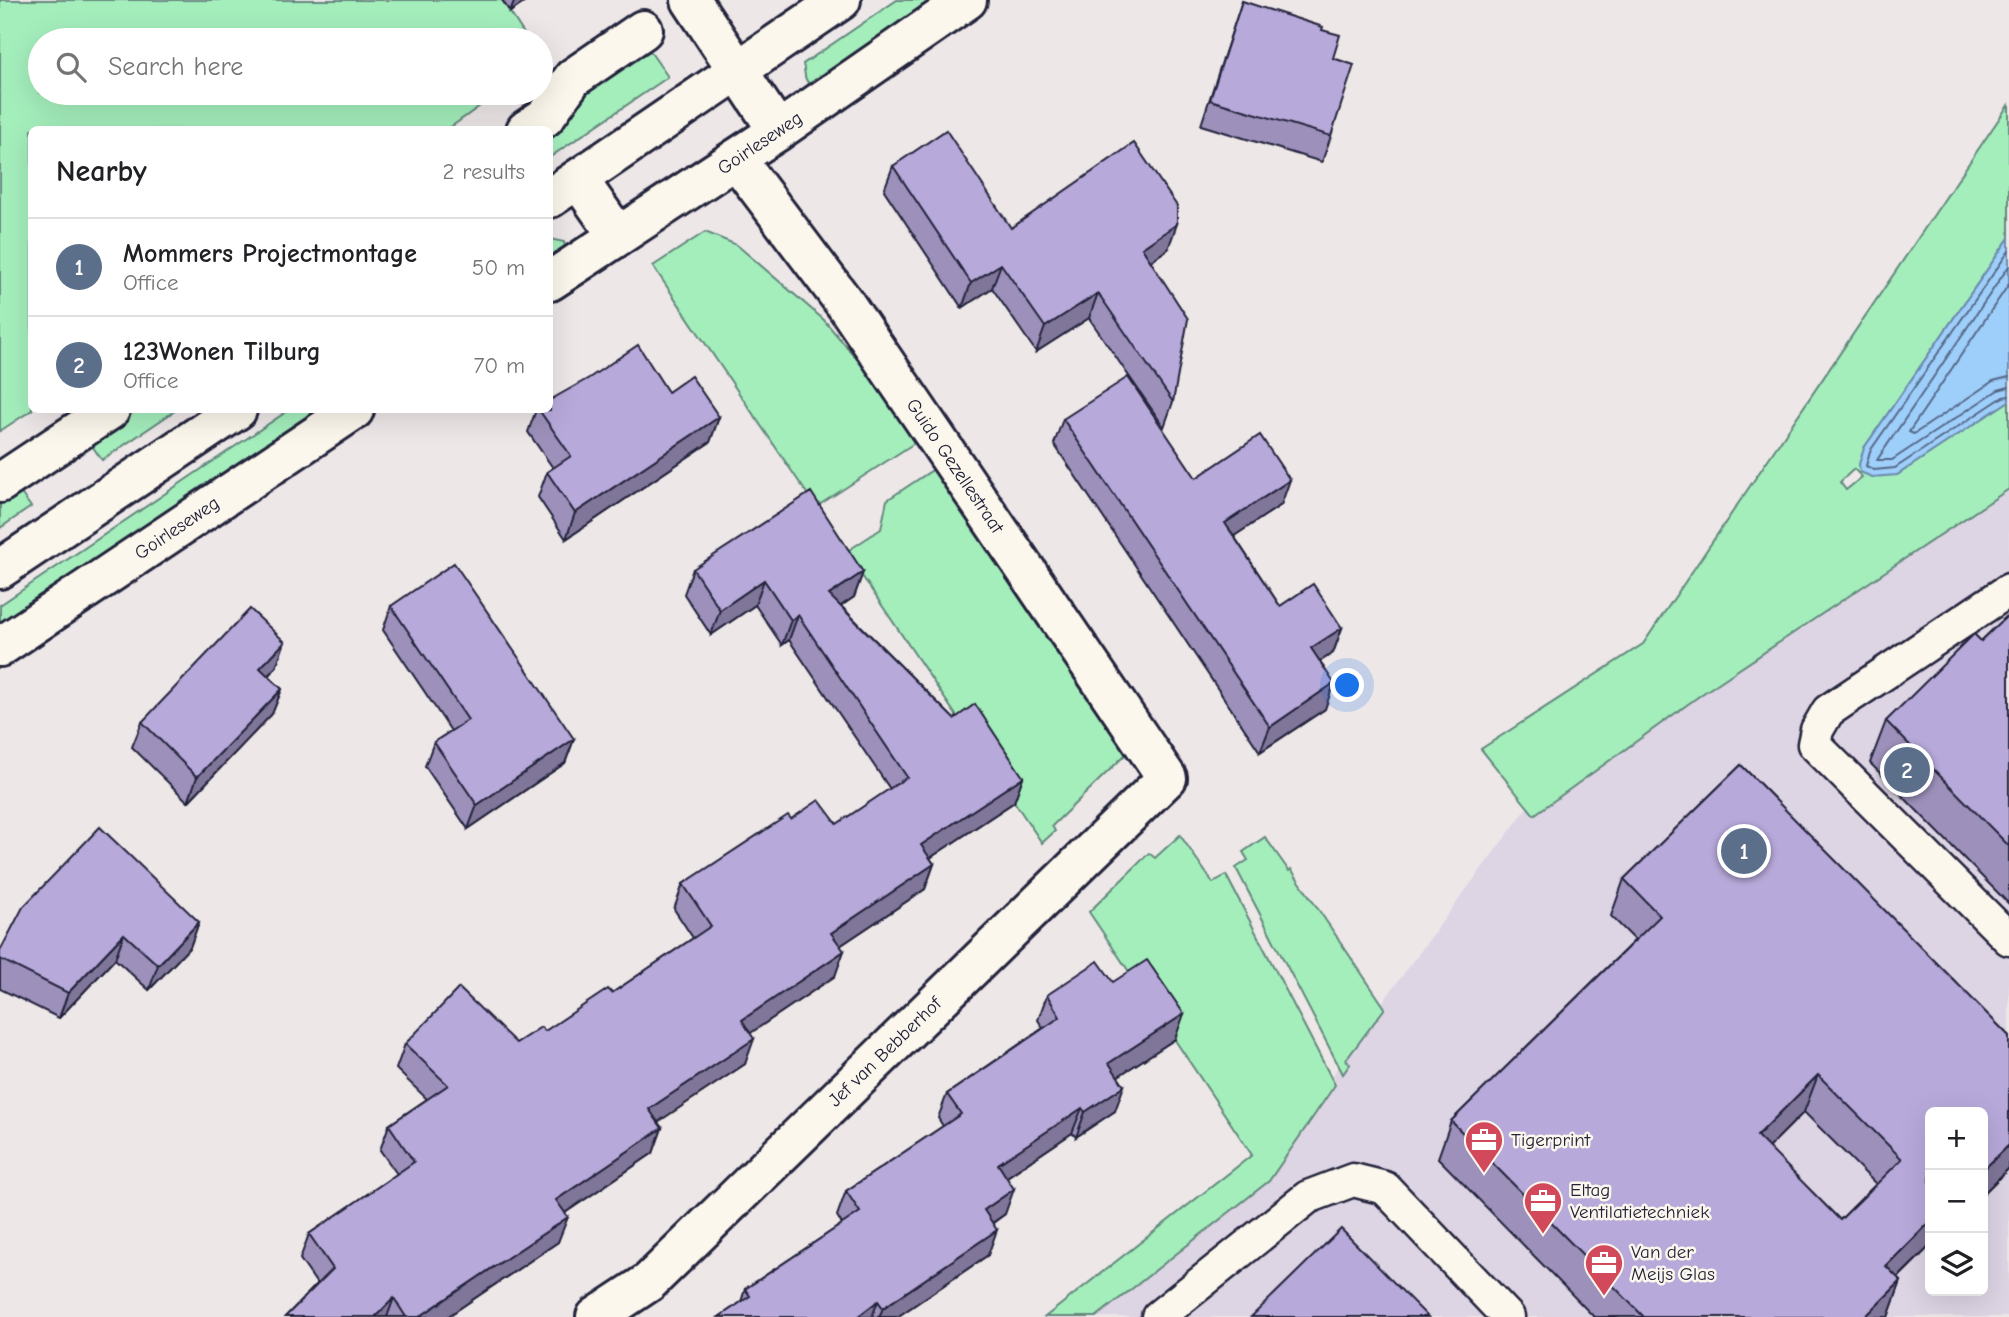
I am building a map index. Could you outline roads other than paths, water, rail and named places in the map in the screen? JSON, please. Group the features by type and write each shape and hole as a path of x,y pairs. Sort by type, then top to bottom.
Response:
{"street":[{"path":"618,236 564,188 841,0"},
{"name":"Goirleseweg","path":"553,279 778,131 967,0"},
{"path":"684,2 778,131"},
{"path":"532,126 545,117 573,78 643,30"},
{"name":"Guido Gezellestraat","path":"736,159 846,305 1167,778"},
{"path":"0,483 105,413"},
{"path":"0,569 233,413"},
{"name":"Goirleseweg","path":"0,648 350,413"},
{"name":"Jef van Bebberhof","path":"596,1317 649,1282 1167,778"}],"lane":[{"path":"2009,590 1828,711 1817,730 1815,744 2009,940"},
{"path":"1158,1317 1308,1197 1353,1180 1385,1188 1507,1317"}],"water":[{"path":"2009,238 2009,401 1897,475 1872,477 1860,472 1859,464 1864,448"}],"place":[{"name":"123Wonen Tilburg","path":"1907,770"},
{"name":"Mommers Projectmontage","path":"1744,851"},
{"name":"Tigerprint","path":"1484,1174"},
{"name":"Eltag Ventilatietechniek","path":"1543,1235"},
{"name":"Van der Meijs Glas","path":"1604,1297"}]}
